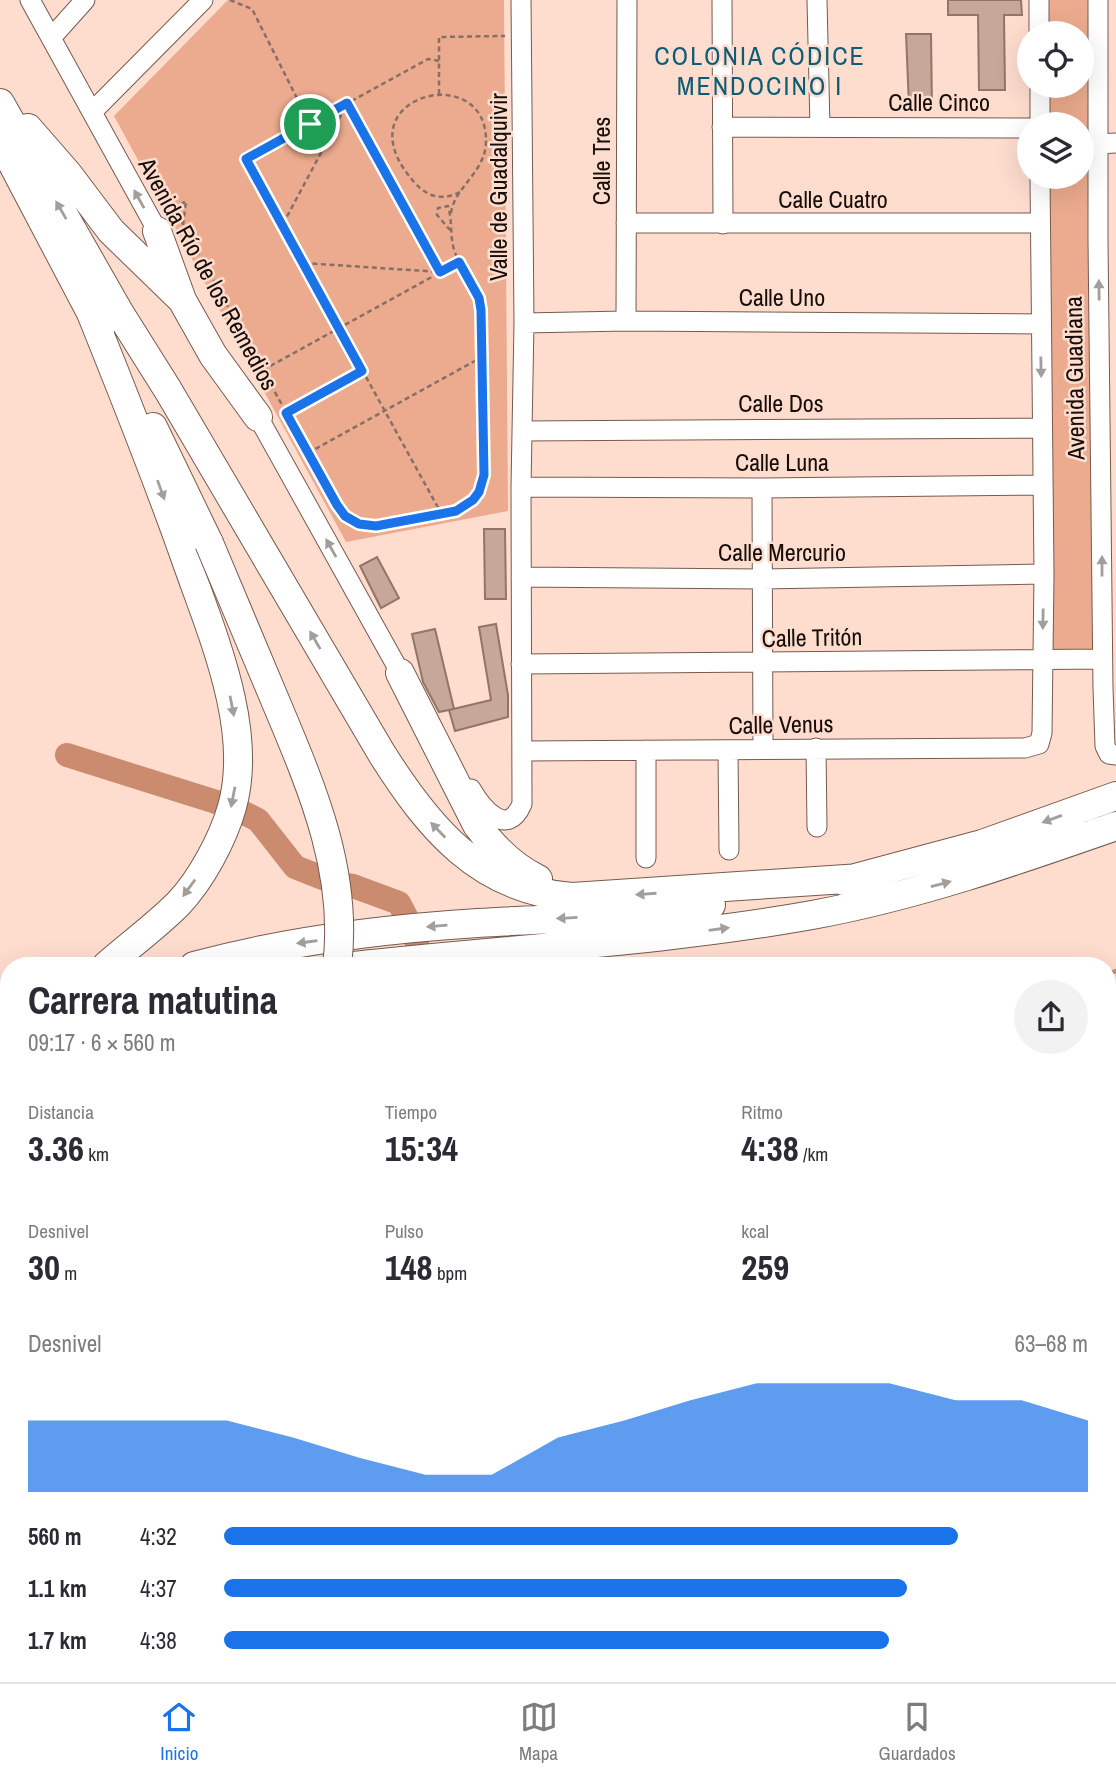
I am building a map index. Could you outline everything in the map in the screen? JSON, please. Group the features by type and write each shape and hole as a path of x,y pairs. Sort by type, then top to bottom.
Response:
{"highway":[{"path":"0,101 68,174 111,231 182,300 213,355 258,417"},
{"path":"0,101 119,312 168,390 402,787 454,847 509,882 544,895 598,897 861,878"},
{"path":"0,140 90,313 220,543 320,769 341,827 352,873 358,926 355,957"},
{"path":"170,228 182,300"},
{"path":"119,312 202,480 220,543 325,828 338,884 341,940 338,957"},
{"path":"90,313 160,487 205,612 229,691 239,764 232,807 213,854 180,902 116,957"},
{"path":"400,673 442,759 491,844 536,878 598,897"},
{"path":"233,957 290,944 399,929 661,914 780,894 861,878 982,844 1116,796"},
{"path":"437,957 664,936 813,915 991,870 1116,826"}],"street":[{"name":"Avenida Río de los Remedios","path":"30,0 92,112 170,228 258,417 400,673 479,802 488,813 499,819 508,819 518,814 522,804 523,751"},
{"path":"52,37 85,0"},
{"path":"92,112 203,0"},
{"name":"Valle de Guadalquivir","path":"522,0 523,751"},
{"name":"Calle Tres","path":"626,321 627,0"},
{"path":"722,0 723,225"},
{"path":"817,0 820,127"},
{"path":"1039,0 1040,21"},
{"name":"Avenida Guadiana","path":"1098,0 1107,144 1109,613 1102,659 1110,687 1105,746 1112,755"},
{"name":"Calle Cinco","path":"722,127 1017,128"},
{"name":"Avenida Guadiana","path":"1039,744 1042,733 1044,573 1040,189"},
{"name":"Calle Cuatro","path":"626,223 1040,223"},
{"name":"Calle Uno","path":"524,323 626,321 1041,324"},
{"name":"Calle Dos","path":"522,431 1042,428"},
{"name":"Calle Luna","path":"521,487 1043,485"},
{"path":"762,488 763,749"},
{"name":"Calle Mercurio","path":"521,577 762,579 1044,573"},
{"name":"Calle Tritón","path":"521,664 1102,659"},
{"name":"Calle Venus","path":"523,751 1025,748 1039,744"},
{"path":"816,748 817,827"},
{"path":"646,750 646,858"},
{"path":"728,751 729,850"}],"path":[{"path":"230,0 252,9 310,124"},
{"path":"439,94 439,37 522,36"},
{"path":"439,61 428,60 246,159 441,514"},
{"path":"170,228 184,210 186,201 175,208 170,228 263,370 341,511 359,524 376,526 456,511 468,504 479,492 484,475 481,310 479,298 451,242 450,216 452,201 462,191 481,160 485,133 478,116 466,102 449,95 421,97 400,114 393,132 393,150 401,167 425,193 444,197 462,191"},
{"path":"282,225 347,103"},
{"path":"347,103 440,272"},
{"path":"450,216 448,206 438,208 437,215 450,230"},
{"path":"263,370 459,262"},
{"path":"303,263 440,272"},
{"path":"308,453 482,357"},
{"path":"286,413 362,371"}],"shaded area":[{"path":"228,0 504,0 508,511 346,542 114,116"},
{"path":"1047,0 1091,0 1091,21 1048,21"},
{"path":"1048,98 1091,98 1092,112 1048,112"},
{"path":"1048,189 1092,189 1094,649 1050,650"}],"building":[{"path":"948,0 1021,0 1022,15 1004,15 1005,90 979,90 978,15 948,15"},
{"path":"906,34 931,34 932,108 909,106"},
{"path":"484,529 505,529 506,599 485,599"},
{"path":"377,557 399,598 381,608 360,566"},
{"path":"496,624 508,695 508,717 455,731 449,710 491,700 479,627"},
{"path":"435,629 454,709 439,712 423,682 412,634"}],"waterway":[{"path":"67,755 232,807 258,820 295,867 399,903 412,928 421,957"}],"district":[{"name":"COLONIA CÓDICE MENDOCINO I","path":"760,71"}],"route":[{"path":"347,103 440,272 459,262 479,298 484,475 479,492 473,500 456,511 376,526 367,526 351,520 337,505 286,413 362,371 246,159 310,124 347,103"}]}
